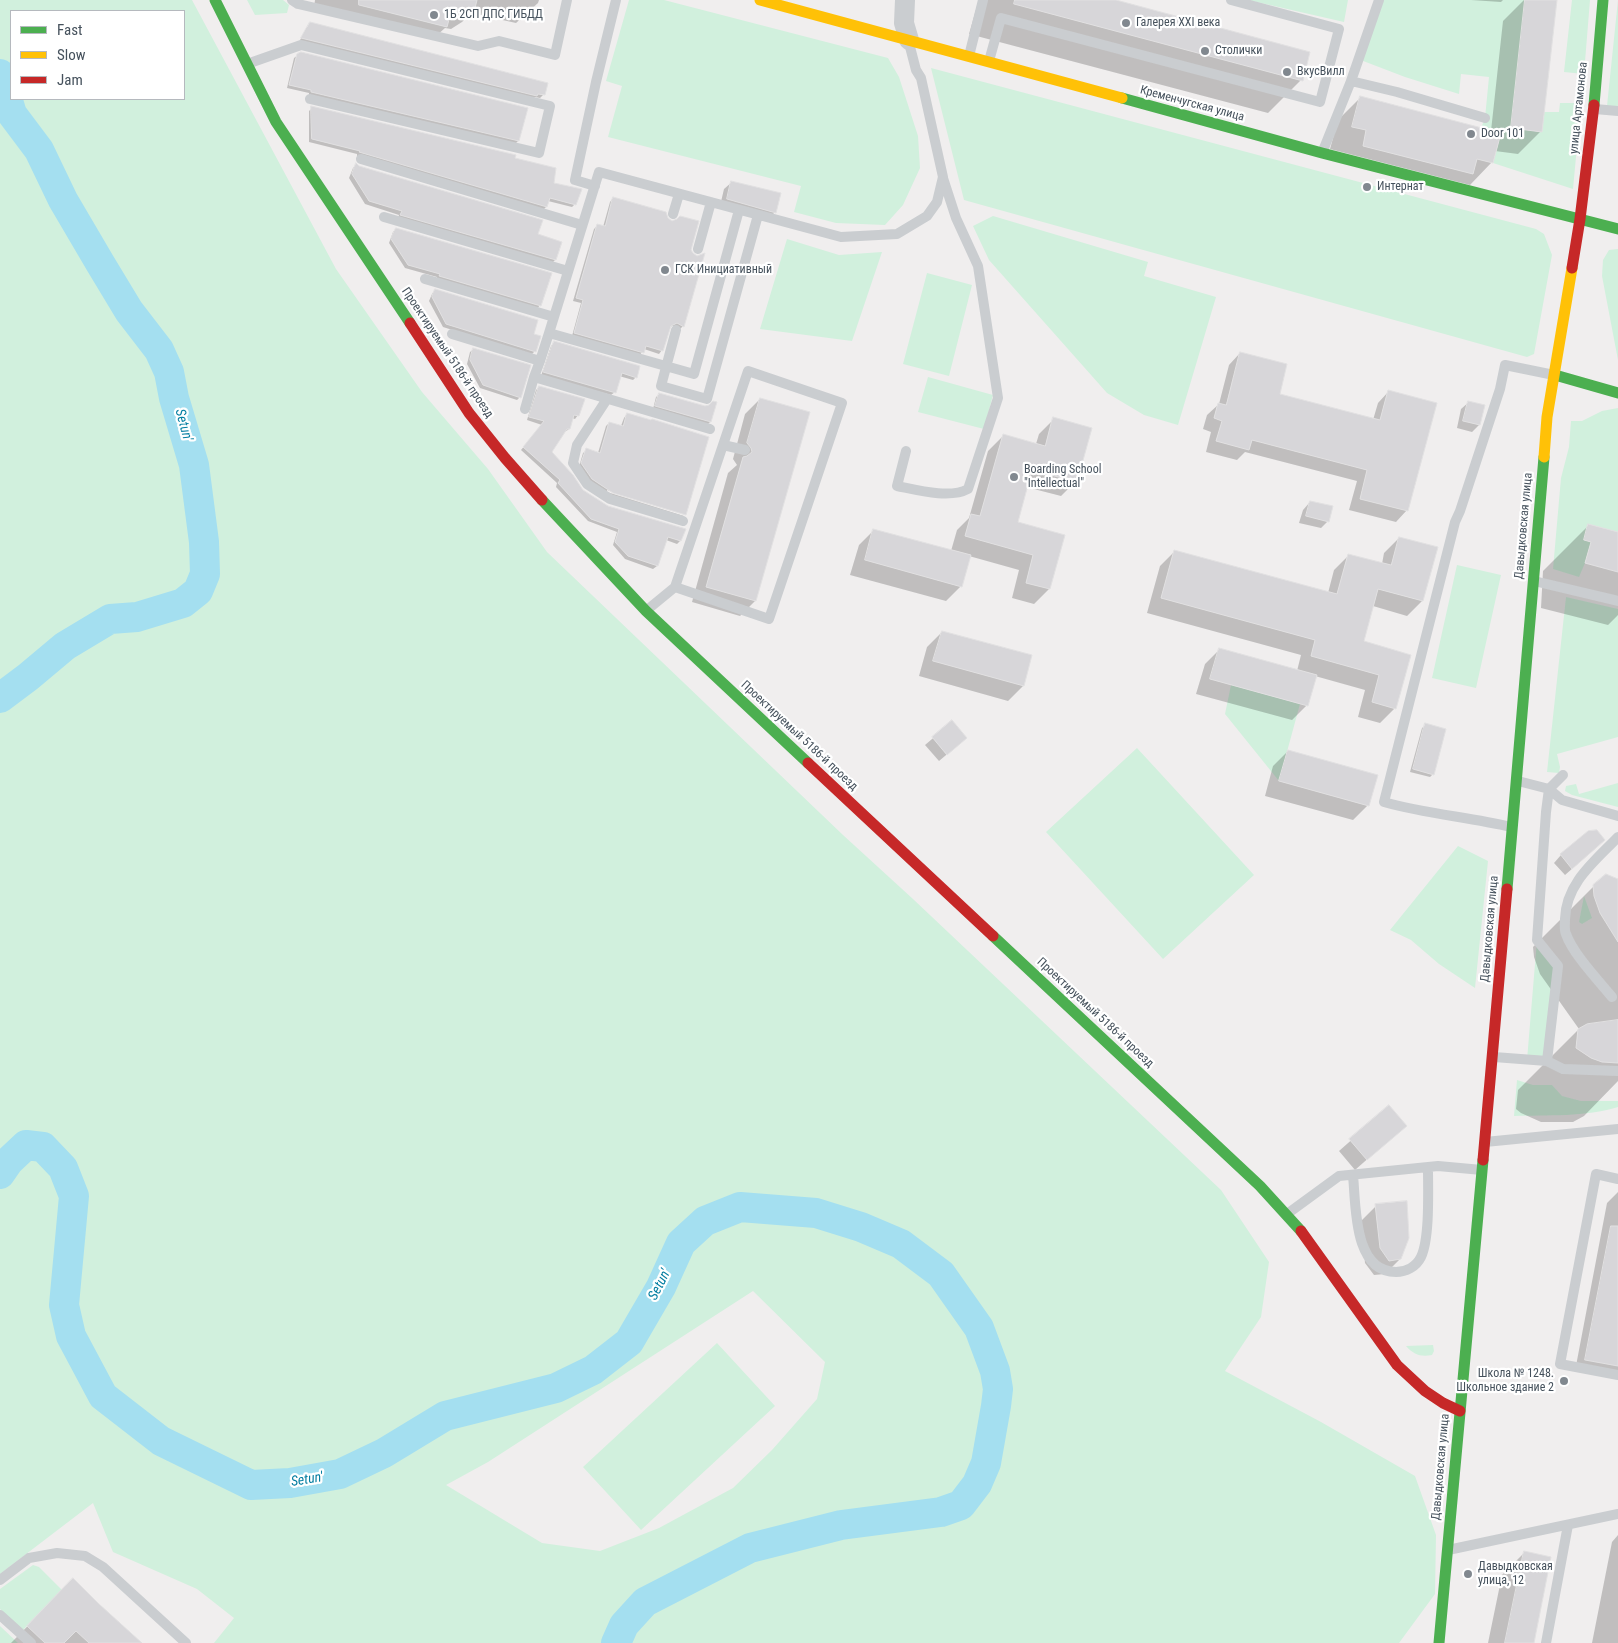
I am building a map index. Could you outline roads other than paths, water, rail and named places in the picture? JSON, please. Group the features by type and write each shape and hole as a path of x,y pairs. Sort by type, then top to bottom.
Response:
{"street":[{"name":"Проектируемый 5186-й проезд","path":"216,0 276,122 469,413 542,500 646,611 1260,1186 1301,1231 1397,1365 1425,1391 1460,1411"},
{"name":"Кременчугская улица","path":"760,0 1322,154 1618,229"},
{"path":"905,0 904,23 908,40"},
{"name":"улица Артамонова","path":"1580,219 1594,109 1603,0"},
{"name":"Давыдковская улица","path":"1440,1643 1517,781 1546,417 1555,375 1580,219"},
{"path":"1555,375 1618,393"}],"lane":[{"path":"292,0 298,4 478,46 500,41 555,55 567,0"},
{"path":"595,186 575,180 616,0"},
{"path":"969,57 983,0"},
{"path":"989,62 1001,18 1320,102 1339,29 1231,0"},
{"path":"1322,154 1351,81 1379,0"},
{"path":"906,451 897,486 924,492 959,494 968,489 998,398 978,266 956,218 943,177 921,78 916,70 908,40"},
{"path":"247,64 301,46 550,106 538,154 310,99"},
{"path":"1351,81 1484,118"},
{"path":"1594,109 1618,111"},
{"path":"362,159 582,225"},
{"path":"525,409 599,172 841,237 897,234 928,216 937,202 943,177"},
{"path":"673,214 678,194"},
{"path":"698,249 711,202"},
{"path":"548,333 694,374 739,210"},
{"path":"676,330 661,386 707,398 758,215"},
{"path":"384,218 568,271"},
{"path":"424,279 554,316"},
{"path":"452,334 540,361"},
{"path":"1513,827 1407,808 1384,802 1454,522 1460,511 1500,389 1505,365 1555,375"},
{"path":"646,611 675,587 748,371 842,403 768,619 675,587"},
{"path":"534,377 710,429"},
{"path":"607,399 577,445 573,463 587,484 610,499 683,521"},
{"path":"723,445 745,450"},
{"path":"1533,581 1618,601"},
{"path":"1547,1061 1558,966 1537,940 1549,789 1563,775"},
{"path":"1517,781 1549,789 1562,800 1618,816"},
{"path":"1612,997 1573,948 1565,932 1565,910 1574,887 1585,869 1618,837"},
{"path":"1492,1057 1547,1061 1563,1069 1618,1071"},
{"path":"1484,1142 1618,1129"},
{"path":"1286,1215 1339,1176 1438,1166 1482,1170"},
{"path":"1353,1175 1360,1240 1367,1256 1377,1267 1388,1272 1400,1272 1412,1268 1420,1259 1425,1244 1428,1167"},
{"path":"1618,1179 1596,1174 1560,1364 1618,1376"},
{"path":"1447,1550 1618,1514"},
{"path":"1546,1643 1568,1525"},
{"path":"0,1580 30,1558 58,1553 85,1556 103,1567 186,1643"},
{"path":"0,1615 31,1643"}],"waterway":[{"name":"Setun'","path":"0,74 12,114 39,150 63,200 129,311 159,350 169,372 174,398 194,465 204,542 205,574 198,591 183,603 137,617 110,619 65,646 0,698"},
{"name":"Setun'","path":"0,1174 9,1161 26,1145 43,1147 63,1168 74,1196 64,1305 71,1336 103,1396 161,1441 251,1485 290,1483 340,1474 384,1453 445,1416 556,1388 593,1370 629,1342 661,1287 681,1243 705,1221 740,1207 816,1213 861,1227 901,1244 941,1274 979,1328 995,1371 998,1389 986,1463 977,1484 961,1505 941,1512 841,1525 750,1548 645,1602 624,1625 616,1643"}],"place":[{"name":"1Б 2СП ДПС ГИБДД","path":"434,15"},
{"name":"Галерея XXI века","path":"1126,23"},
{"name":"Столички","path":"1205,51"},
{"name":"ВкусВилл","path":"1287,72"},
{"name":"Door 101","path":"1471,134"},
{"name":"Интернат","path":"1367,187"},
{"name":"ГСК Инициативный","path":"665,270"},
{"name":"Boarding School \"Intellectual\"","path":"1014,477"},
{"name":"Школа № 1248. Школьное здание 2","path":"1564,1381"},
{"name":"Давыдковская улица, 12","path":"1468,1574"}]}
